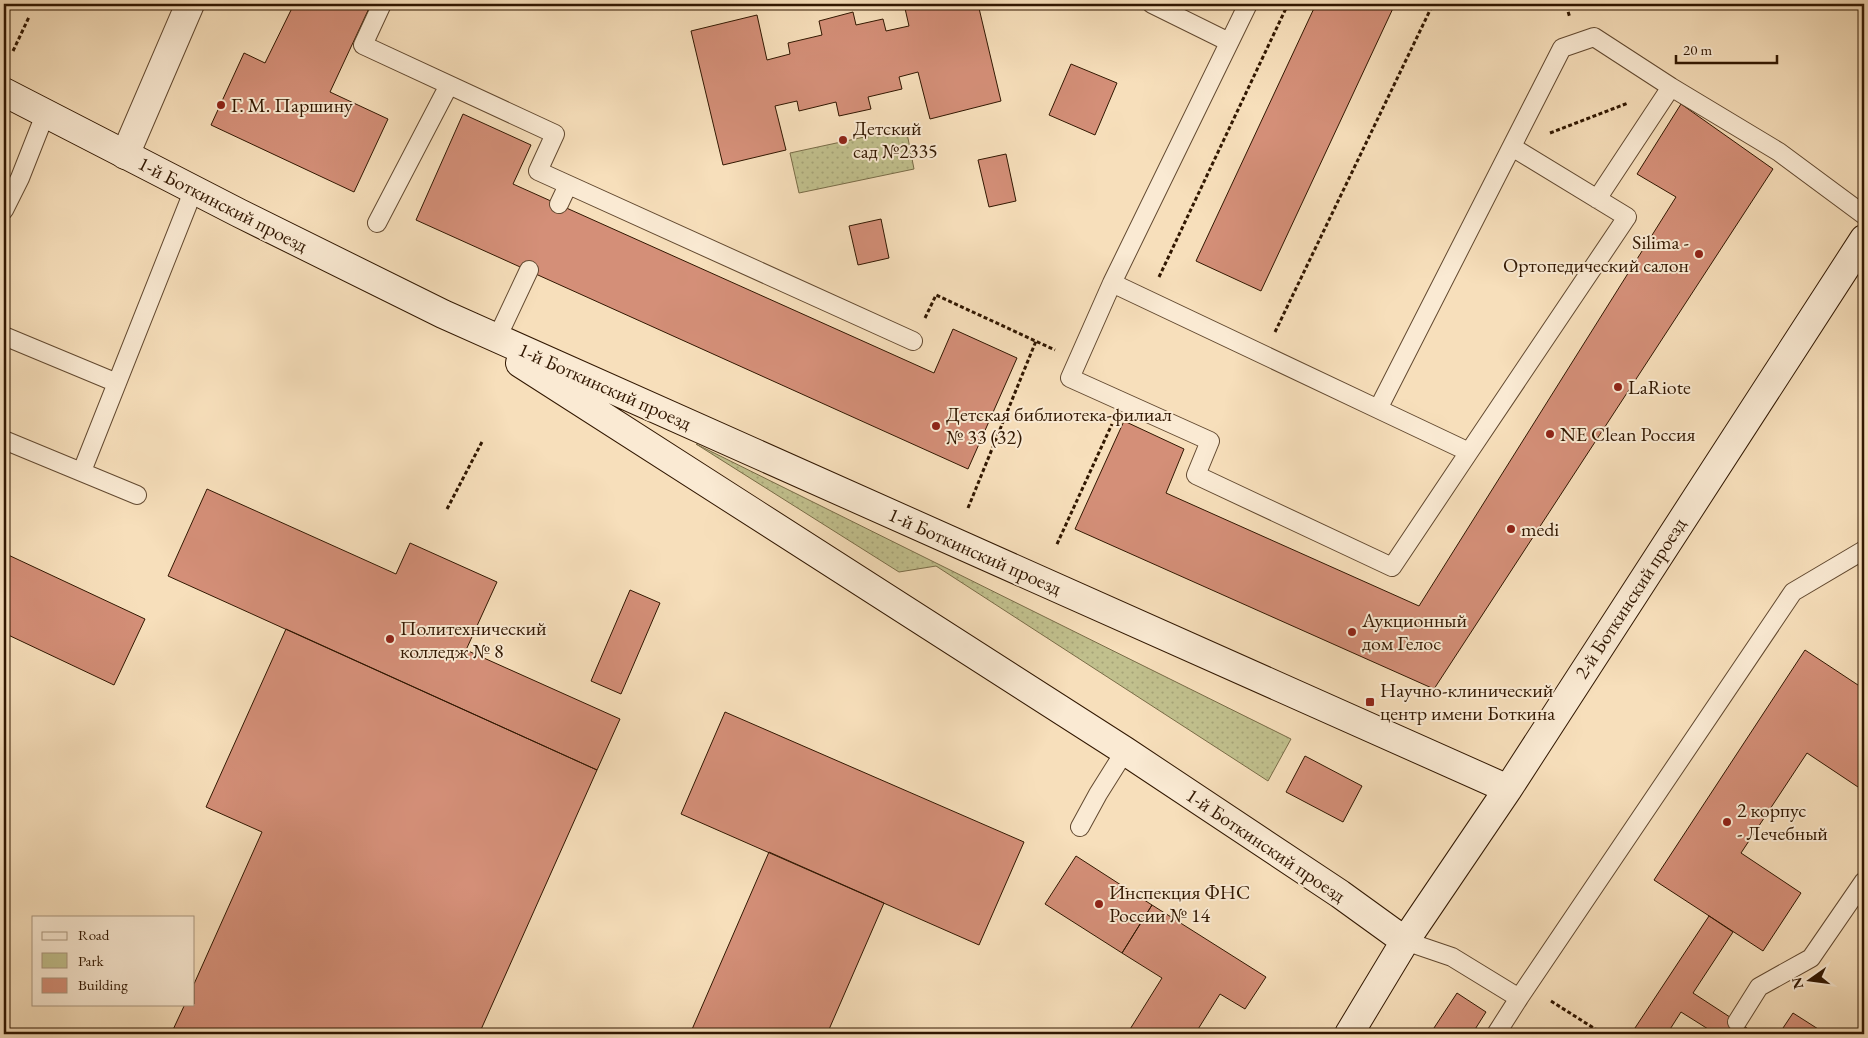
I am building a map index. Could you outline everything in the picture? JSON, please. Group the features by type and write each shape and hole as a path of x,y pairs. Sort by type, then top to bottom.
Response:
{"street":[{"path":"125,155 190,4"},
{"name":"1-й Боткинский проезд","path":"4,92 46,112 125,155 443,314 1508,789"},
{"name":"2-й Боткинский проезд","path":"1349,1034 1405,941 1508,789 1864,239"},
{"name":"1-й Боткинский проезд","path":"443,314 1125,751 1340,894 1405,941"}],"lane":[{"path":"382,4 363,45 555,134 538,171 913,341"},
{"path":"1152,4 1229,42"},
{"path":"1248,4 1112,283 1070,378 1210,441 1196,475 1392,567 1627,217 1512,147"},
{"path":"1378,409 1562,48 1594,38 1779,152 1864,215"},
{"path":"377,223 448,85"},
{"path":"1597,199 1671,87"},
{"path":"4,210 20,178 46,112"},
{"path":"559,204 568,185"},
{"path":"82,471 194,189"},
{"path":"497,338 529,270"},
{"path":"1112,283 1469,452"},
{"path":"4,336 117,383"},
{"path":"4,440 137,495"},
{"path":"1496,1034 1793,592 1864,550"},
{"path":"1080,828 1098,794 1125,751"},
{"path":"1738,1022 1759,987 1811,958 1864,881"},
{"path":"1405,941 1452,957 1519,998"}],"path":[{"path":"1148,300 1288,4"},
{"path":"1264,355 1434,4"},
{"path":"13,51 29,17"},
{"path":"1512,147 1671,87"},
{"path":"913,341 936,295 1077,360"},
{"path":"968,508 1036,341"},
{"path":"1057,544 1122,402"},
{"path":"447,509 483,440"},
{"path":"1551,1001 1603,1034"}],"green space":[{"path":"906,128 914,169 799,193 790,153"},
{"path":"696,444 1291,739 1268,781 936,566 899,572"}],"building":[{"path":"294,4 371,4 330,92 388,119 354,192 211,125 244,53 265,63"},
{"path":"904,4 978,4 1001,101 930,119 918,72 899,77 902,89 868,97 871,109 839,116 836,102 799,111 797,101 775,106 786,150 723,165 691,31 757,15 767,60 790,54 788,43 822,35 819,21 853,12 856,25 883,19 886,31 909,26"},
{"path":"1316,4 1395,4 1261,291 1196,261"},
{"path":"1071,64 1117,83 1095,135 1049,115"},
{"path":"1681,104 1773,169 1434,689 1075,529 1124,421 1184,449 1166,493 1419,606 1676,197 1637,174"},
{"path":"463,114 531,145 513,184 934,373 953,329 1017,358 968,469 416,220"},
{"path":"1006,154 1016,201 989,207 978,160"},
{"path":"881,219 889,258 858,265 849,226"},
{"name":"Политехнический колледж № 8","path":"207,489 396,574 410,543 497,582 466,650 620,719 597,770 168,576"},
{"path":"4,553 145,619 114,685 4,633"},
{"path":"630,590 660,603 621,694 591,681"},
{"path":"286,629 597,770 479,1034 171,1034 184,1006 195,1006 195,982 262,832 206,807"},
{"name":"2 корпус - Лечебный","path":"1805,650 1864,689 1864,791 1807,753 1741,853 1801,893 1763,951 1654,880"},
{"path":"725,712 1024,842 979,945 681,814"},
{"path":"1305,756 1362,786 1343,822 1286,792"},
{"path":"769,852 884,903 827,1034 690,1034"},
{"name":"Инспекция ФНС России № 14","path":"1076,856 1152,905 1122,953 1045,904"},
{"path":"1152,905 1266,977 1245,1009 1220,994 1195,1034 1127,1034 1162,978 1122,953"},
{"path":"1709,916 1733,932 1693,993 1756,1034 1716,1034 1681,1012 1667,1034 1631,1034"},
{"path":"1457,993 1486,1012 1472,1034 1430,1034"},
{"path":"1793,1013 1826,1034 1779,1034"}],"place":[{"name":"Г. М. Паршину","path":"221,105"},
{"name":"Детский сад №2335","path":"843,140"},
{"name":"Silima - Ортопедический салон","path":"1699,254"},
{"name":"LaRiote","path":"1618,387"},
{"name":"Детская библиотека-филиал № 33 (32)","path":"936,426"},
{"name":"NE Clean Россия","path":"1550,434"},
{"name":"medi","path":"1511,529"},
{"name":"Аукционный дом Гелос","path":"1352,632"},
{"name":"Политехнический колледж № 8","path":"390,639"},
{"name":"Научно-клинический центр имени Боткина","path":"1370,702"},
{"name":"2 корпус - Лечебный","path":"1727,822"},
{"name":"Инспекция ФНС России № 14","path":"1099,904"}]}
